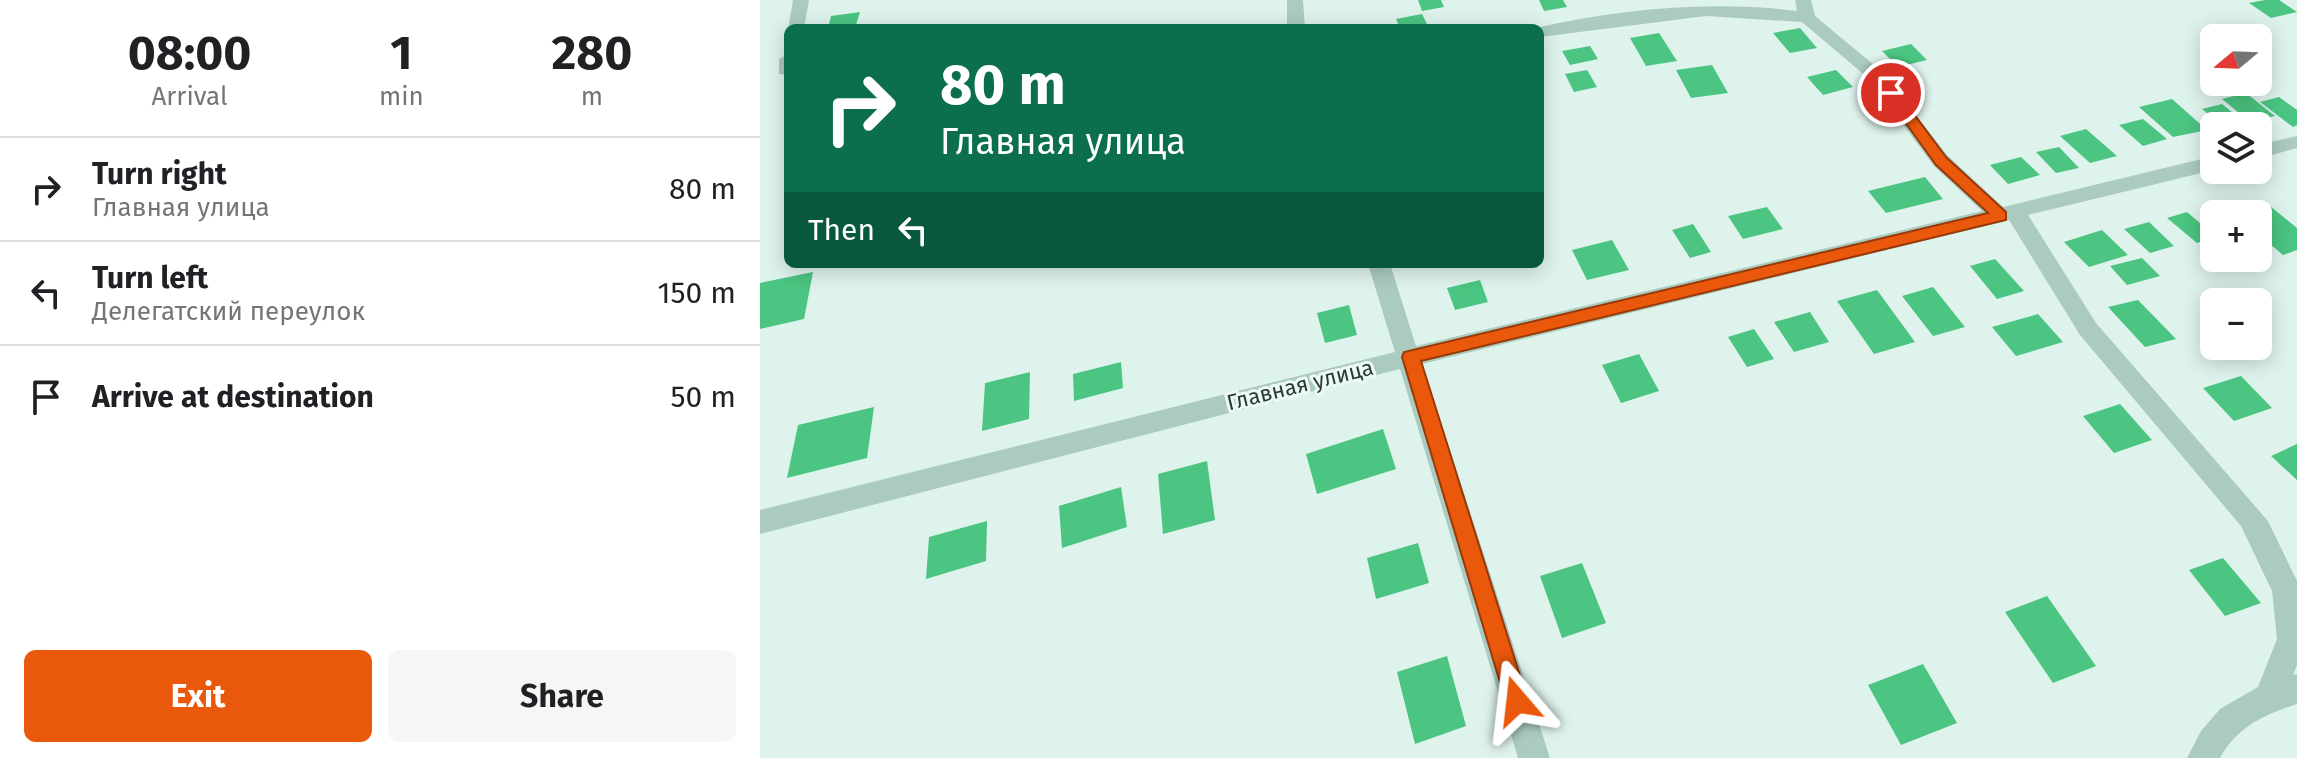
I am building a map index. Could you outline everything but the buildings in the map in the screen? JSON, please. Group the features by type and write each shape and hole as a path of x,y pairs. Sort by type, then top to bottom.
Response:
{"street":[{"path":"796,24 801,0"},
{"path":"1295,0 1296,24"},
{"path":"1544,31 1697,9 1805,9 1874,74 1941,161 2008,214 2088,329 2250,517 2270,548 2291,607 2293,636 2283,693 2227,719 2203,758"},
{"path":"2272,148 2297,142"},
{"name":"Главная улица","path":"760,522 1411,357 2200,166"},
{"path":"1380,268 1411,357 1534,758"}],"route":[{"path":"1517,701 1411,357 2000,216 1941,161 1891,93"}]}
